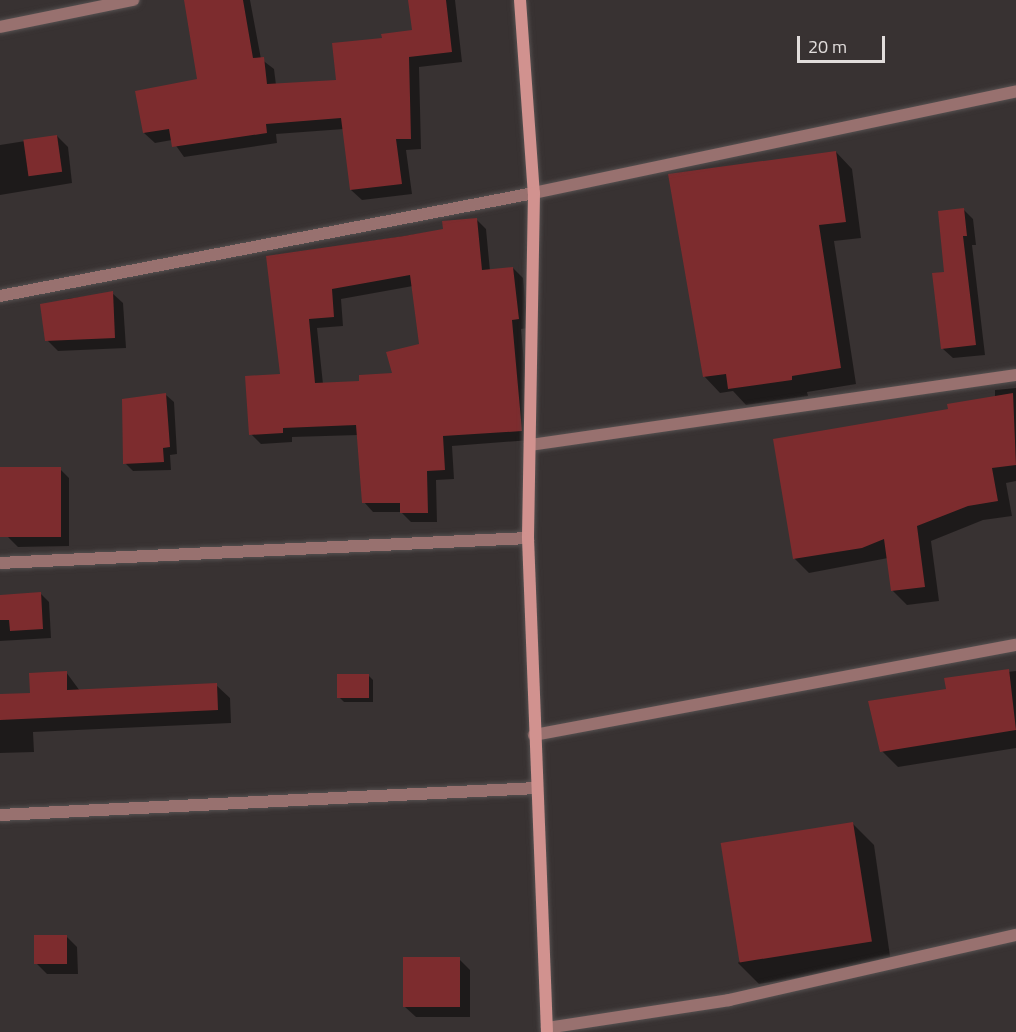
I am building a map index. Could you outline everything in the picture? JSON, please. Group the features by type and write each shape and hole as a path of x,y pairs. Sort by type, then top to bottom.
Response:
{"street":[{"path":"0,27 133,0"},
{"path":"520,0 534,193 528,538 547,1030 729,1000 1016,935"},
{"path":"0,296 534,193 1016,91"},
{"path":"530,445 1016,375"},
{"path":"0,563 528,538"},
{"path":"534,735 1016,645"},
{"path":"0,815 536,788"}],"building":[{"path":"184,0 243,0 253,58 264,57 267,84 336,80 332,43 382,38 381,34 412,30 408,0 446,0 452,52 409,57 411,139 396,139 402,184 350,190 341,118 266,124 267,133 172,147 169,129 143,133 135,91 197,79"},
{"path":"57,135 62,172 28,176 23,140"},
{"path":"836,151 846,222 819,225 841,368 792,376 792,380 728,389 726,374 703,377 668,174"},
{"path":"964,208 967,236 963,236 976,345 941,349 932,273 944,272 938,211"},
{"path":"477,218 482,270 513,267 519,319 512,320 522,431 443,436 445,470 427,471 428,513 400,513 400,503 362,503 356,425 283,428 283,433 249,435 245,376 280,374 266,256 443,229 442,221","holes":["410,275 419,344 386,352 392,373 359,375 359,381 315,383 309,319 334,317 332,289"]},
{"path":"113,291 115,338 45,341 40,304"},
{"path":"166,393 170,447 163,448 164,462 123,464 122,399"},
{"path":"1013,393 1016,465 992,468 998,501 968,506 917,526 925,587 891,591 884,539 862,548 793,559 773,439 948,409 947,404"},
{"path":"0,467 61,467 61,537 0,537"},
{"path":"41,592 43,629 10,631 9,620 0,620 0,595"},
{"path":"1009,669 1016,730 880,752 868,701 946,689 944,678"},
{"path":"67,671 67,690 217,683 218,710 0,720 0,694 30,693 29,673"},
{"path":"337,674 369,674 369,698 337,698"},
{"path":"853,822 872,942 740,962 721,843"},
{"path":"34,935 67,935 67,964 34,964"},
{"path":"403,957 460,957 460,1007 403,1007"}]}
